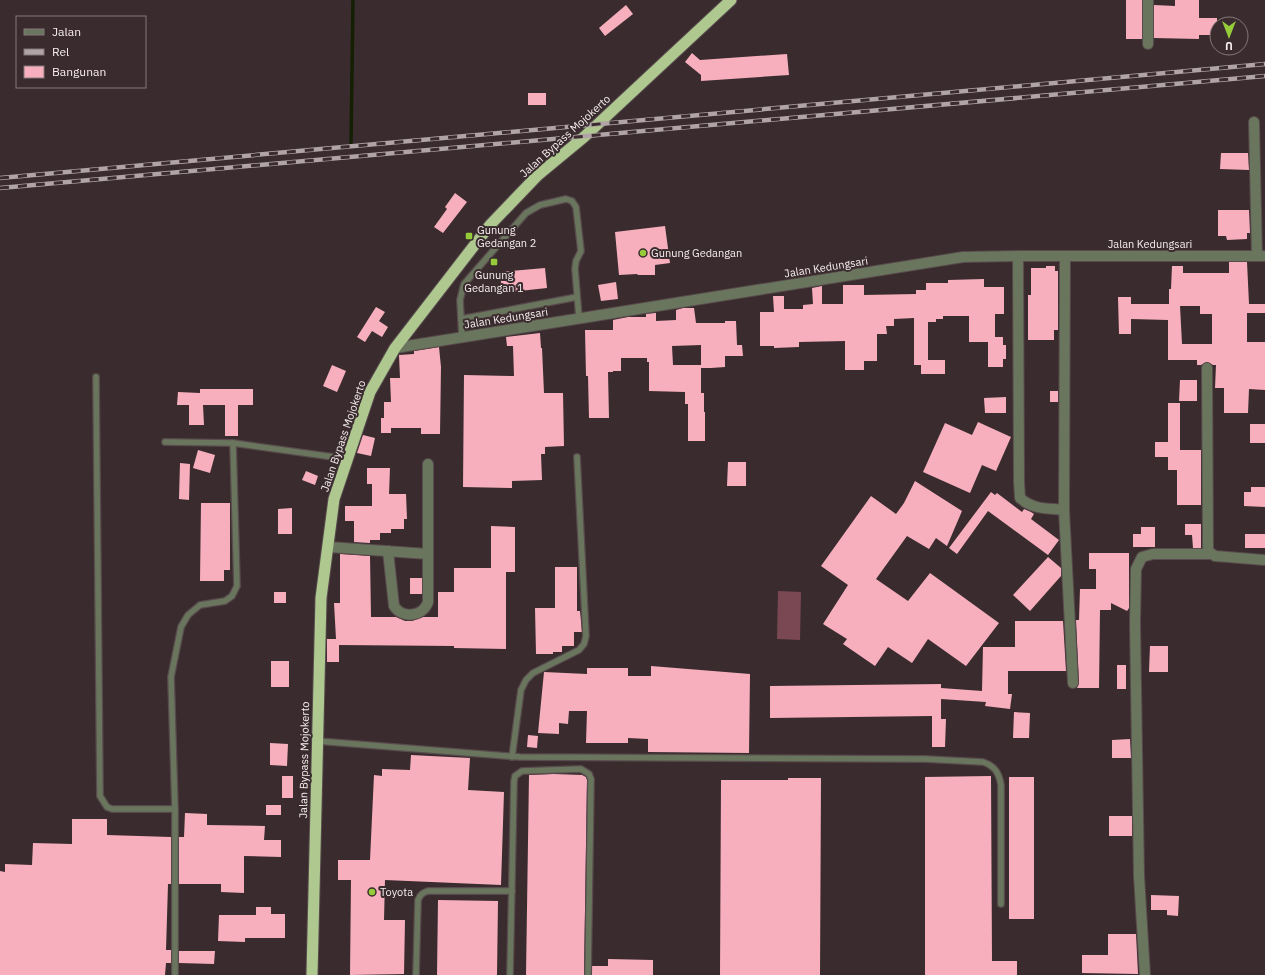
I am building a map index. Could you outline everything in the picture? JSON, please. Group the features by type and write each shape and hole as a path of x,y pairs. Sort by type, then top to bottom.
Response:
{"highway":[{"name":"Jalan Bypass Mojokerto","path":"312,975 321,598 329,547 334,499 370,392 395,348 490,225 538,175 584,137 732,0"}],"street":[{"path":"1148,0 1148,44"},
{"path":"1254,122 1261,256"},
{"name":"Jalan Kedungsari","path":"395,348 957,258 1018,256 1261,256"},
{"path":"1018,256 1020,498 1027,504 1036,508 1064,510"},
{"path":"1064,256 1064,510 1073,683"},
{"path":"1207,368 1207,547 1211,554"},
{"path":"388,551 394,606 399,612 407,614 420,612 426,607 428,602 428,464"},
{"path":"329,547 428,554"},
{"path":"1145,975 1138,876 1135,623 1136,569 1142,557 1153,554 1211,554 1215,556 1265,560"}],"lane":[{"path":"462,337 460,300 464,284 526,213 540,205 566,199 572,201 576,207 581,251 576,261 575,269 579,318"},
{"path":"461,319 577,297"},
{"path":"96,377 100,796 107,807 112,809 175,809"},
{"path":"165,442 233,443 348,459"},
{"path":"175,975 175,809 171,677 181,627 188,615 200,605 225,601 232,596 237,586 233,443"},
{"path":"512,757 521,690 526,680 533,673 579,650 584,644 586,636 577,457"},
{"path":"317,741 512,757 925,759 983,762 997,770 1001,785 1001,904"},
{"path":"510,975 515,776 522,771 581,769 589,774 590,779 588,975"},
{"path":"416,975 418,900 423,893 428,891 512,891"}],"shaded area":[{"path":"778,591 801,592 800,640 777,639"}],"building":[{"path":"1126,0 1142,0 1142,39 1126,39"},
{"path":"1175,0 1199,0 1199,18 1209,18 1209,35 1199,35 1199,39 1154,38 1154,5 1175,6"},
{"path":"626,5 633,14 605,36 599,28"},
{"path":"692,53 700,60 787,54 789,75 701,81 701,75 685,62"},
{"path":"528,93 546,93 546,105 528,105"},
{"path":"1221,153 1248,153 1249,170 1220,169"},
{"path":"455,193 467,202 443,233 434,227 447,209 445,207"},
{"path":"1218,210 1249,210 1250,233 1247,233 1247,239 1227,240 1226,236 1218,236"},
{"path":"665,226 670,263 655,265 655,275 619,275 615,232"},
{"path":"1229,262 1247,262 1249,304 1265,304 1265,313 1247,313 1247,342 1265,342 1265,390 1249,389 1248,413 1224,413 1224,388 1215,388 1216,365 1207,362 1197,365 1197,360 1168,360 1168,320 1131,319 1131,334 1119,334 1118,297 1131,297 1131,304 1169,304 1172,266 1183,266 1183,273 1229,273","holes":["1180,306 1200,306 1200,314 1212,314 1212,344 1182,344"]},
{"path":"1046,266 1055,266 1055,271 1058,271 1058,330 1054,330 1054,340 1028,340 1028,295 1031,295 1031,268 1046,268"},
{"path":"545,268 547,288 502,293 500,272"},
{"path":"984,279 984,287 1004,287 1004,314 995,314 995,337 1003,337 1003,345 1006,345 1006,359 1003,359 1003,367 988,367 988,342 969,342 969,316 943,316 943,319 936,319 936,322 928,322 928,360 945,360 945,374 921,374 921,365 914,365 914,318 894,319 894,326 886,326 887,334 877,334 877,361 864,361 864,370 845,370 845,341 799,342 799,347 774,348 774,346 760,346 760,312 774,312 773,296 784,296 784,309 803,309 803,305 813,304 812,288 822,286 822,304 843,304 843,285 864,285 864,295 916,294 916,290 926,290 926,283 948,283 948,280"},
{"path":"616,282 618,299 601,301 598,285"},
{"path":"376,307 385,312 379,321 388,327 382,337 372,331 365,342 357,337"},
{"path":"683,308 694,308 696,323 725,323 725,321 736,321 737,345 742,345 743,356 725,356 725,367 701,368 701,393 704,393 705,441 688,441 688,404 685,404 685,392 649,391 649,362 647,362 647,358 621,358 621,371 608,372 609,418 589,418 585,330 613,330 613,320 628,317 646,317 646,314 655,313 656,321 676,320 676,310","holes":["701,345 701,365 673,365 672,346"]},
{"path":"540,333 544,393 563,393 564,446 545,447 545,454 541,454 542,480 512,481 512,488 463,487 464,375 514,376 513,346 507,346 506,337"},
{"path":"439,347 441,367 440,434 421,434 421,428 391,428 391,433 381,433 381,418 384,418 384,402 391,402 390,378 400,378 399,355 414,354 414,351"},
{"path":"332,365 346,371 337,392 323,386"},
{"path":"1180,380 1197,380 1197,401 1179,401"},
{"path":"200,389 253,389 253,405 238,405 238,436 225,436 225,405 203,405 204,425 189,425 189,405 177,405 178,392 200,393"},
{"path":"1050,391 1058,391 1058,402 1050,402"},
{"path":"1006,397 1006,413 985,413 984,398"},
{"path":"1168,403 1180,403 1180,450 1201,450 1201,505 1177,505 1177,470 1168,470 1168,457 1155,457 1155,442 1168,442"},
{"path":"978,422 1011,437 996,471 982,465 970,493 923,472 945,423 972,435"},
{"path":"1250,424 1265,424 1265,443 1250,443"},
{"path":"363,435 375,438 371,456 357,453"},
{"path":"198,450 215,455 210,473 193,468"},
{"path":"728,462 746,462 746,486 727,486"},
{"path":"180,463 190,464 189,500 179,499"},
{"path":"367,468 390,468 389,494 406,494 407,519 404,519 404,529 391,529 391,533 380,533 380,540 370,540 370,543 354,542 354,521 345,521 345,506 372,506 372,484 367,484"},
{"path":"306,471 318,476 315,485 302,480"},
{"path":"915,481 962,511 947,546 936,538 929,549 907,536 876,579 908,601 930,573 999,623 966,666 928,639 912,663 888,647 875,666 843,644 847,639 823,624 848,585 821,566 871,496 896,514 904,503"},
{"path":"1251,487 1265,487 1265,507 1244,506 1244,492 1251,492"},
{"path":"991,492 995,495 997,493 1022,512 1024,509 1034,514 1031,519 1059,540 1048,555 988,511 957,554 949,548"},
{"path":"201,503 230,503 230,570 224,570 224,581 200,581"},
{"path":"292,508 292,534 278,534 278,509"},
{"path":"1185,524 1201,524 1201,548 1193,548 1192,535 1185,535"},
{"path":"491,526 515,527 515,572 506,572 506,649 454,648 454,646 339,645 339,662 327,662 327,639 336,639 334,603 340,603 340,554 370,556 371,617 396,617 405,621 412,621 423,617 438,617 438,592 454,592 454,568 491,568"},
{"path":"1141,527 1155,527 1155,547 1133,547 1133,534 1141,534"},
{"path":"1245,534 1265,534 1265,548 1245,548"},
{"path":"1089,553 1129,553 1129,608 1127,611 1111,603 1111,610 1100,610 1099,688 1077,688 1079,683 1076,620 1079,620 1080,589 1096,589 1096,569 1089,569"},
{"path":"1048,557 1061,568 1061,576 1030,611 1013,595"},
{"path":"555,567 577,567 577,611 580,611 582,632 574,632 574,646 562,646 562,652 553,652 553,654 536,654 535,608 555,608"},
{"path":"410,578 422,578 422,594 410,594"},
{"path":"274,592 286,592 286,603 274,603"},
{"path":"1015,621 1063,621 1066,671 1008,671 1008,694 1012,694 1010,709 985,706 986,702 941,699 941,719 946,719 945,747 932,747 932,716 770,718 770,686 941,684 941,688 982,691 983,647 1015,647"},
{"path":"1150,646 1168,646 1168,672 1149,672"},
{"path":"271,661 289,661 289,687 271,687"},
{"path":"1117,665 1126,665 1126,689 1117,689"},
{"path":"651,666 750,674 749,753 648,752 648,739 628,738 628,743 586,743 587,711 569,711 568,724 559,723 559,734 538,733 544,672 587,674 587,668 628,668 628,676 651,676"},
{"path":"1014,712 1030,713 1029,738 1013,738"},
{"path":"528,735 538,736 537,748 527,747"},
{"path":"1130,739 1131,758 1112,758 1112,740"},
{"path":"270,743 288,744 287,766 270,765"},
{"path":"411,755 470,758 468,790 504,792 501,885 385,880 384,920 405,920 404,974 350,975 351,880 338,880 338,860 370,860 374,775 382,776 382,769 410,770"},
{"path":"529,775 582,775 586,777 587,780 584,975 526,975"},
{"path":"282,776 293,776 293,798 282,798"},
{"path":"991,776 992,961 1017,961 1017,975 925,975 925,777"},
{"path":"1009,777 1034,777 1034,919 1009,919"},
{"path":"788,778 821,778 820,975 720,975 721,780 788,780"},
{"path":"266,805 281,805 281,815 266,815"},
{"path":"185,813 207,814 207,825 265,826 264,840 281,840 281,857 244,856 244,893 221,892 221,884 179,884 179,837 184,837"},
{"path":"1109,816 1132,816 1132,836 1109,836"},
{"path":"72,819 107,819 107,835 171,837 171,884 168,884 166,950 171,950 171,963 166,963 165,975 0,975 0,871 5,872 5,864 32,865 33,843 72,844"},
{"path":"1151,895 1179,896 1178,916 1167,915 1167,910 1151,910"},
{"path":"438,900 498,901 497,975 437,975"},
{"path":"256,907 271,907 271,914 285,914 285,938 245,938 245,942 218,941 219,915 256,915"},
{"path":"1108,934 1136,934 1138,974 1082,973 1082,955 1108,955"},
{"path":"179,951 215,951 214,964 179,963"},
{"path":"608,959 653,960 653,975 592,975 592,966 608,966"}],"waterway":[{"path":"351,143 353,0"}],"railway":[{"path":"0,178 1265,64"},
{"path":"0,188 1265,76"}],"place":[{"name":"Gunung Gedangan 2","path":"469,236"},
{"name":"Gunung Gedangan","path":"643,253"},
{"name":"Gunung Gedangan 1","path":"494,262"},
{"name":"Toyota","path":"372,892"}]}
